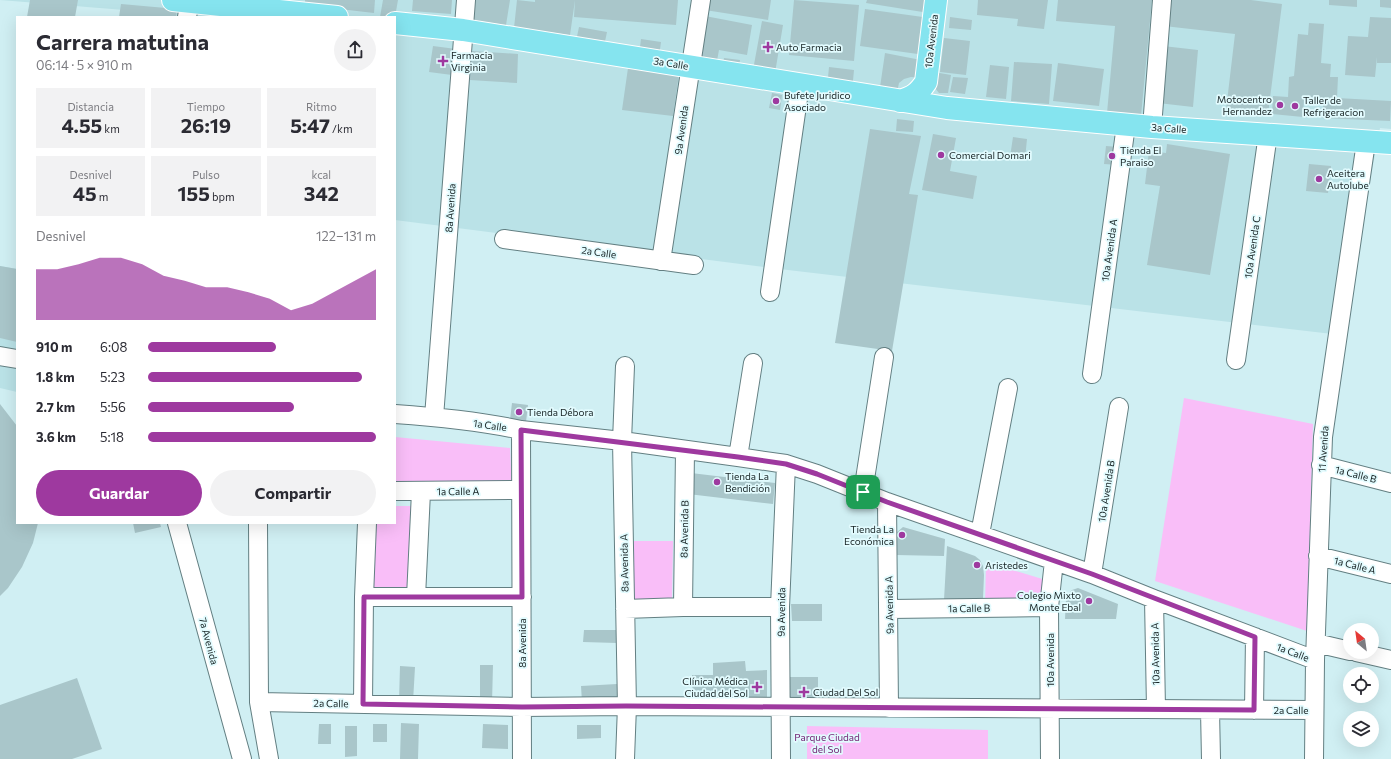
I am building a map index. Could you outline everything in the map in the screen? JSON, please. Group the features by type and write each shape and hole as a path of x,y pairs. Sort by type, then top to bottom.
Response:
{"main road":[{"name":"10a Avenida","path":"926,82 936,0"},
{"path":"185,5 324,16"},
{"name":"3a Calle","path":"396,23 463,30 947,108 1126,125 1391,143"},
{"path":"900,101 913,97 926,82"},
{"path":"926,82 930,93 947,108"}],"street":[{"name":"8a Avenida","path":"434,417 466,0"},
{"name":"9a Avenida","path":"661,261 701,0"},
{"path":"1152,127 1162,0"},
{"path":"770,292 800,85"},
{"name":"10a Avenida A","path":"1092,374 1126,125"},
{"name":"10a Avenida C","path":"1236,360 1268,134"},
{"name":"11 Avenida","path":"1314,759 1315,652 1323,437 1329,386 1366,142"},
{"name":"2a Calle","path":"504,240 694,265"},
{"path":"0,356 16,359"},
{"path":"863,492 884,357"},
{"path":"738,457 753,363"},
{"name":"8a Avenida A","path":"625,366 622,442 626,706 625,759"},
{"path":"980,534 1008,388"},
{"name":"10a Avenida B","path":"1092,574 1119,407"},
{"name":"1a Calle","path":"396,414 434,417 503,426 521,430 786,464 817,474 887,502 1092,574 1255,637 1315,652 1343,651"},
{"name":"8a Avenida","path":"521,430 522,759"},
{"name":"8a Avenida B","path":"683,608 684,451"},
{"name":"9a Avenida","path":"781,759 780,607 786,464"},
{"name":"1a Calle B","path":"1321,465 1391,483"},
{"name":"1a Calle A","path":"396,491 521,490"},
{"path":"416,597 421,492"},
{"name":"9a Avenida A","path":"887,502 889,708"},
{"name":"7a Avenida","path":"177,524 242,759"},
{"path":"258,524 259,702 269,759"},
{"path":"363,704 364,597 368,524"},
{"name":"1a Calle A","path":"1318,556 1391,574"},
{"name":"10a Avenida","path":"1050,759 1050,607 1054,561"},
{"path":"364,597 522,597"},
{"name":"10a Avenida A","path":"1154,599 1156,709"},
{"path":"625,609 780,607"},
{"name":"1a Calle B","path":"889,609 1050,607"},
{"path":"1254,710 1255,637"},
{"path":"1379,657 1391,660"},
{"name":"2a Calle","path":"259,702 522,707 626,706 1314,710"},
{"path":"1210,710 1211,759"}],"shaded area":[{"path":"0,0 1391,0 1391,129 1380,128 1341,335 788,270 396,220 396,16 157,16 174,14"},
{"path":"0,266 16,269 16,392 0,388"}],"green space":[{"path":"1184,398 1313,424 1307,631 1155,581"},
{"path":"396,437 510,448 512,491 396,489"},
{"path":"396,506 415,506 412,588 373,587 375,524 396,524"},
{"path":"634,541 673,541 672,601 633,600"},
{"path":"986,562 1049,581 1047,605 985,606"},
{"name":"Parque Ciudad del Sol","path":"807,726 988,730 988,759 807,759"}],"building":[{"path":"30,0 78,0 75,16 27,16"},
{"path":"305,0 375,0 374,13 305,5"},
{"path":"383,0 398,0 395,16 380,16"},
{"path":"413,0 452,0 451,14 412,11"},
{"path":"473,0 510,0 506,25 471,20"},
{"path":"517,0 535,2 535,0 575,0 570,35 514,28"},
{"path":"575,0 678,0 676,25 574,17"},
{"path":"707,0 771,0 768,20 705,10"},
{"path":"794,0 859,5 854,61 789,55"},
{"path":"867,0 931,0 929,13 866,3"},
{"path":"978,0 1048,0 1044,29 1017,26 1018,19 977,15"},
{"path":"1058,0 1152,0 1141,116 1107,113 1115,26 1056,21"},
{"path":"1167,0 1251,0 1282,4 1268,114 1226,110 1235,34 1164,26"},
{"path":"1329,0 1357,0 1357,7 1329,5"},
{"path":"1380,0 1391,0 1391,8 1380,7"},
{"path":"121,4 177,9 176,16 119,16"},
{"path":"865,9 930,18 925,55 860,46"},
{"path":"705,16 752,25 747,55 719,50 716,66 696,62"},
{"path":"950,17 972,20 971,30 949,28"},
{"path":"1370,17 1391,18 1391,63 1377,63 1377,57 1375,77 1345,75 1348,36 1368,37"},
{"name":"Auto Farmacia","path":"762,21 783,25 775,73 753,70"},
{"path":"1309,23 1324,24 1321,63 1331,64 1330,77 1338,77 1337,98 1391,101 1390,121 1322,118 1324,98 1304,97 1303,117 1272,114 1273,96 1288,97 1289,77 1294,76 1298,34 1308,35"},
{"path":"579,27 607,32 603,51 575,46"},
{"path":"944,38 970,41 966,75 940,72"},
{"path":"641,39 661,42 659,57 639,55"},
{"name":"Farmacia Virginia","path":"433,46 456,49 452,75 429,72"},
{"path":"1163,46 1198,50 1193,107 1158,103"},
{"path":"472,51 518,54 517,83 470,80"},
{"path":"885,53 926,61 924,78 911,77 904,79 899,83 896,97 879,94"},
{"path":"724,58 740,60 738,74 722,72"},
{"path":"1014,62 1052,64 1049,104 1011,101"},
{"path":"1058,63 1104,69 1099,106 1053,101"},
{"path":"990,65 1009,67 1006,99 986,97"},
{"path":"829,67 854,70 852,91 827,88"},
{"path":"628,68 679,74 673,116 622,110"},
{"path":"934,72 951,75 948,93 939,93 935,88 933,82"},
{"path":"953,77 968,78 965,94 950,92"},
{"name":"Bufete Juridico Asociado","path":"772,93 782,95 780,110 769,108"},
{"path":"897,119 914,121 913,132 896,131"},
{"path":"870,129 921,136 909,194 918,195 892,351 835,343"},
{"name":"Comercial Domari","path":"933,134 956,138 950,171 977,176 973,199 922,190"},
{"path":"1013,137 1027,139 1025,159 1010,157"},
{"path":"1167,144 1230,154 1210,275 1147,265 1160,186 1145,184 1149,151 1166,153"},
{"name":"Tienda El Paraiso","path":"1106,146 1119,147 1118,165 1104,164"},
{"name":"Aceitera Autolube","path":"1309,164 1331,166 1328,193 1306,191"},
{"path":"0,266 16,269 16,342 0,338"},
{"name":"Tienda Débora","path":"512,403 528,405 526,422 510,420"},
{"path":"0,404 16,425 16,524 38,524 33,543 22,567 8,588 0,596"},
{"path":"691,473 775,483 773,504 688,494"},
{"path":"133,524 160,524 161,527 135,533"},
{"path":"903,527 945,539 944,556 896,555 896,533"},
{"path":"947,546 975,556 980,560 983,566 984,575 983,599 944,600"},
{"name":"Colegio Mixto Monte Ebal","path":"1078,588 1118,604 1116,619 1065,619 1066,599 1068,594 1072,590"},
{"path":"791,604 822,604 822,621 792,621"},
{"path":"584,630 617,630 617,643 583,642"},
{"path":"745,661 746,671 767,670 767,703 693,705 692,675 713,675 713,663"},
{"path":"480,665 493,665 492,703 480,703"},
{"path":"400,666 415,667 413,702 399,702"},
{"name":"Ciudad Del Sol","path":"790,677 818,677 818,707 790,707"},
{"path":"77,678 102,749 72,759 0,759 0,705"},
{"path":"617,684 618,700 582,702 581,686"},
{"path":"401,723 419,724 418,759 400,759"},
{"path":"319,724 331,724 331,744 318,744"},
{"path":"373,724 387,724 387,742 373,742"},
{"path":"483,724 508,725 508,749 482,748"},
{"path":"577,725 601,725 601,738 577,739"},
{"path":"345,726 357,726 357,756 345,757"}],"place":[{"name":"Auto Farmacia","path":"768,47"},
{"name":"Farmacia Virginia","path":"443,61"},
{"name":"Bufete Juridico Asociado","path":"776,101"},
{"name":"Motocentro Hernandez","path":"1280,105"},
{"name":"Taller de Refrigeracion","path":"1295,106"},
{"name":"Comercial Domari","path":"941,155"},
{"name":"Tienda El Paraiso","path":"1112,156"},
{"name":"Aceitera Autolube","path":"1319,179"},
{"name":"Tienda Débora","path":"519,412"},
{"name":"Tienda La Bendición","path":"717,482"},
{"name":"Tienda La Económica","path":"902,535"},
{"name":"Aristedes","path":"977,565"},
{"name":"Colegio Mixto Monte Ebal","path":"1089,601"},
{"name":"Clínica Médica Ciudad del Sol","path":"757,687"},
{"name":"Ciudad Del Sol","path":"804,692"}],"route":[{"path":"521,430 786,464 863,492 887,502 1092,574 1255,637 1254,710 626,706 522,707 363,704 364,597 522,597 521,430"}]}
